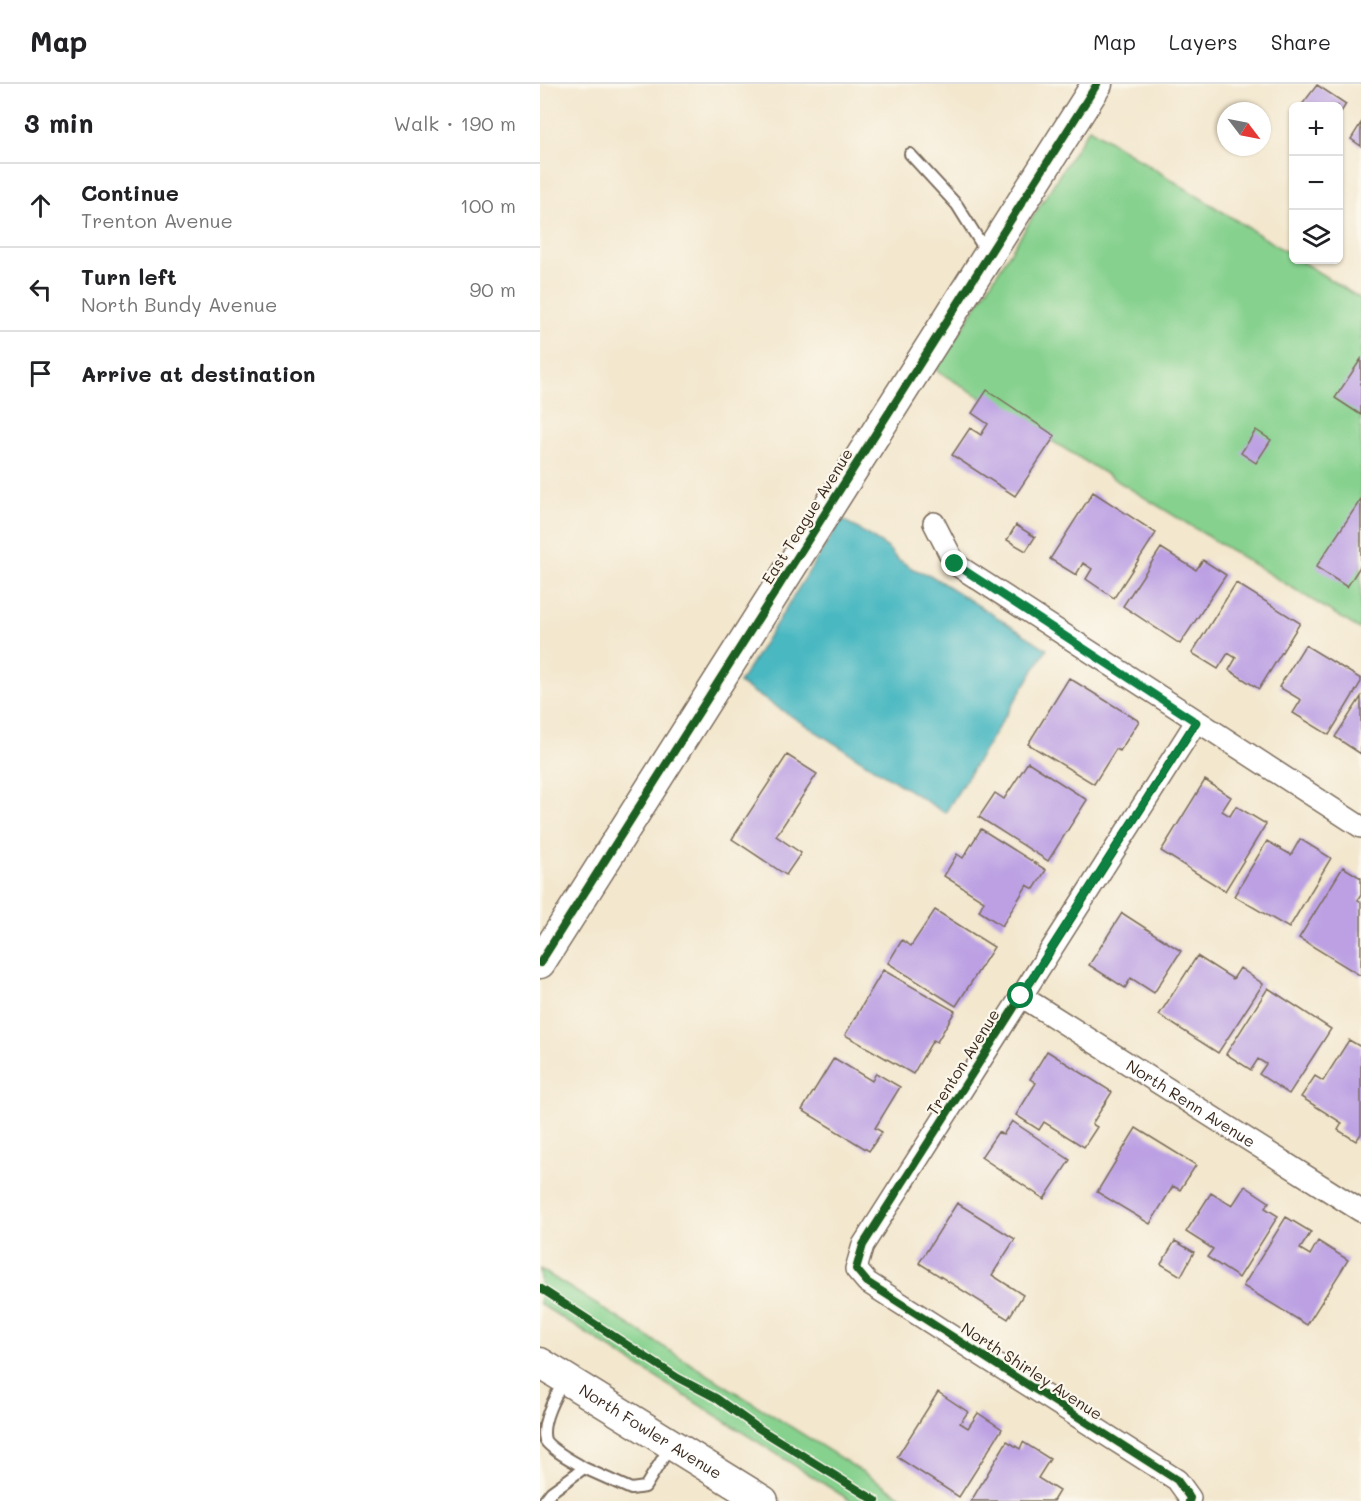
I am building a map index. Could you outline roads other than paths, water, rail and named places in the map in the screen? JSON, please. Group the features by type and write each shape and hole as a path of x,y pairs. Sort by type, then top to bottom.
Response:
{"street":[{"name":"East Teague Avenue","path":"540,963 1098,84"},
{"path":"934,523 955,564 1361,827"},
{"name":"Trenton Avenue","path":"856,1269 863,1245 1196,722"},
{"name":"North Renn Avenue","path":"1021,996 1361,1211"},
{"name":"North Shirley Avenue","path":"856,1269 867,1282 1177,1480 1190,1500"},
{"name":"North Fowler Avenue","path":"540,1363 763,1501"}],"lane":[{"path":"910,154 957,205 988,255"},
{"path":"566,1379 544,1417 542,1433 546,1442 584,1468 631,1489 645,1486 672,1444"},
{"path":"544,1501 551,1492 584,1468"}],"water":[{"path":"842,519 887,547 896,558 913,569 930,575 1047,649 945,813 739,683"}]}
